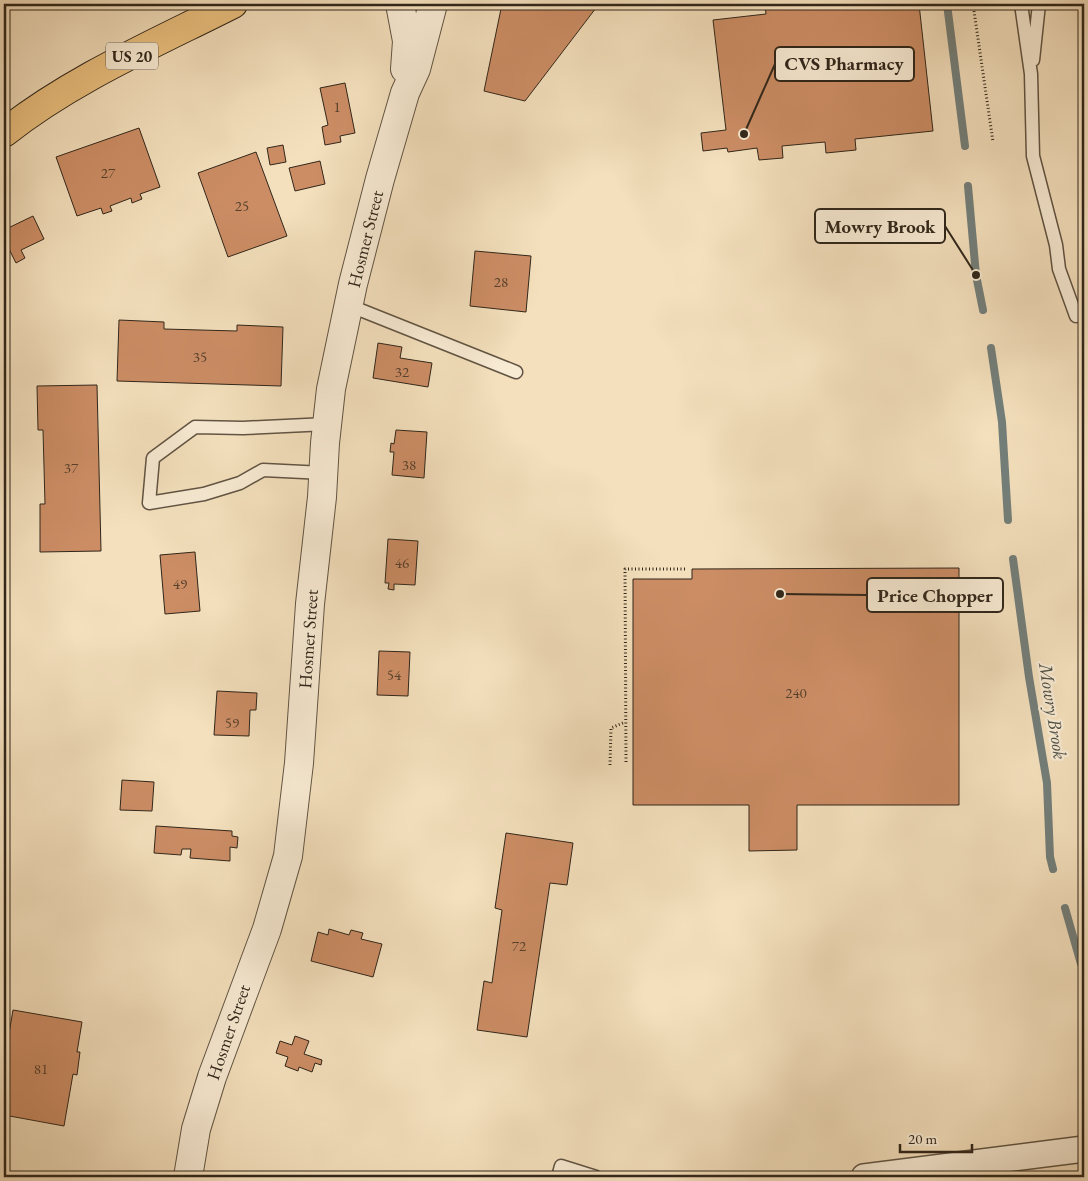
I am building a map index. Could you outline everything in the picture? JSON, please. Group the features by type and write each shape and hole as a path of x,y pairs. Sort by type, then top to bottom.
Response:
{"main road":[{"name":"US 20","path":"4,121 32,110 78,83 233,4"},
{"name":"US 20","path":"4,133 32,110"}],"street":[{"name":"Hosmer Street","path":"188,1177 196,1129 212,1077 267,929 288,856 299,763 310,604 331,389 348,305 405,94 416,69 433,4"},
{"name":"Hosmer Street","path":"399,7 407,41 405,94"},
{"path":"864,1177 1084,1149"}],"lane":[{"path":"1020,4 1031,74 1033,156 1056,245 1059,269 1076,316"},
{"path":"1031,74 1039,18 1039,4"},
{"path":"348,305 516,372"},
{"path":"324,473 263,470 240,484 213,492 149,503 153,458 195,427 243,428 327,424"},
{"path":"558,1177 561,1166 596,1177"}],"path":[{"path":"973,4 993,142"},
{"path":"626,762 625,569 685,569"},
{"path":"610,765 611,728 625,722"}],"building":[{"path":"502,4 599,4 525,101 484,91"},
{"path":"782,4 919,4 933,131 855,139 856,150 826,153 825,142 782,146 783,158 759,160 757,148 728,152 727,148 703,151 701,133 726,130 713,20 766,14 765,6"},
{"path":"345,83 355,133 340,136 341,142 325,145 322,127 328,125 320,88"},
{"path":"139,128 160,187 140,194 142,199 132,203 131,198 110,206 112,211 103,214 101,208 77,216 56,157"},
{"path":"283,145 286,162 270,165 267,148"},
{"path":"256,152 287,236 228,257 198,173"},
{"path":"320,161 325,184 295,191 289,168"},
{"path":"33,216 44,239 21,250 25,258 16,263 4,239 4,230"},
{"path":"475,251 531,256 526,312 470,306"},
{"path":"119,320 164,322 164,329 237,331 237,325 283,327 281,386 117,381"},
{"path":"378,343 402,347 400,358 432,363 428,387 373,378"},
{"path":"97,385 101,551 40,552 40,504 45,504 43,430 38,430 37,386"},
{"path":"396,430 427,432 424,478 392,475 394,452 390,452 391,443 394,444"},
{"path":"388,539 418,541 415,585 394,584 394,590 388,589 389,583 385,583"},
{"path":"195,552 200,611 165,614 160,555"},
{"path":"1083,557 1084,856 1082,856"},
{"path":"959,568 959,805 797,805 797,850 749,851 749,805 633,805 633,579 692,579 692,569"},
{"path":"379,651 410,652 408,696 377,695"},
{"path":"217,691 257,693 256,710 250,710 249,736 214,735"},
{"path":"122,780 154,782 152,811 120,810"},
{"path":"156,826 232,831 232,836 238,837 237,848 230,847 230,861 190,858 191,849 182,849 181,855 154,853"},
{"path":"506,833 573,843 567,885 550,883 527,1037 477,1030 484,981 492,983 502,910 495,908"},
{"path":"329,929 349,935 351,930 363,933 361,939 382,944 373,977 311,961 318,932 328,935"},
{"path":"13,1010 82,1022 77,1052 80,1052 77,1075 73,1074 64,1126 4,1115 4,1063"},
{"path":"295,1036 309,1041 304,1054 322,1060 321,1065 315,1063 312,1072 299,1067 298,1071 285,1066 288,1057 276,1053 280,1041 292,1045"}],"waterway":[{"name":"Mowry Brook","path":"947,4 965,146"},
{"name":"Mowry Brook","path":"968,186 976,275 983,310"},
{"name":"Mowry Brook","path":"991,348 1002,422 1008,520"},
{"name":"Mowry Brook","path":"1013,559 1029,677 1047,783 1050,857 1053,869"},
{"name":"Mowry Brook","path":"1065,908 1081,964 1084,967"}],"place":[{"name":"CVS Pharmacy","path":"744,134"},
{"name":"Mowry Brook","path":"976,275"},
{"name":"Price Chopper","path":"780,594"}]}
